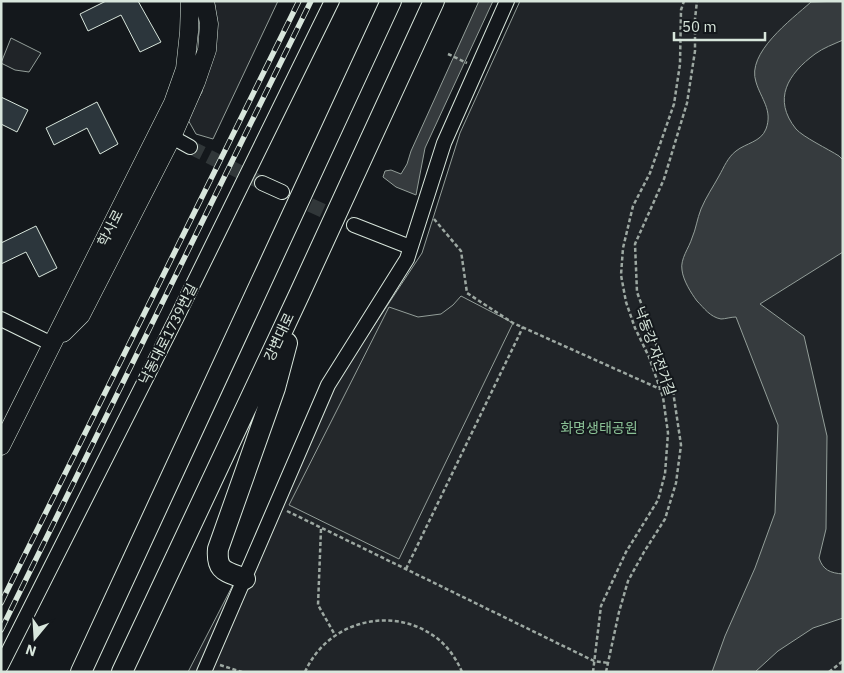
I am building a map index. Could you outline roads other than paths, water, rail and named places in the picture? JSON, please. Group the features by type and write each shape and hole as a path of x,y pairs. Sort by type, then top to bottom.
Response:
{"highway":[{"path":"81,672 390,1"},
{"name":"강변대로","path":"122,672 299,295 434,1"},
{"path":"244,578 223,570 217,561 218,549 275,388 299,295"}],"main road":[{"name":"학사로","path":"1,446 173,103 185,69 190,1"},
{"path":"52,344 81,315 172,137 196,82 206,50 209,24 205,1"}],"street":[{"name":"낙동대로1739번길","path":"1,666 177,317 332,1"},
{"path":"206,667 328,385 407,259 444,142 507,1"},
{"path":"172,137 190,147"},
{"path":"262,183 282,192"},
{"path":"354,225 410,246"},
{"path":"1,319 52,344"}],"tunnel":[{"path":"190,147 262,183"},
{"path":"291,196 354,225"}],"railway":[{"path":"1,603 299,1"},
{"path":"1,630 311,1"}],"park label":[{"name":"화명생태공원","path":"599,428"}]}
